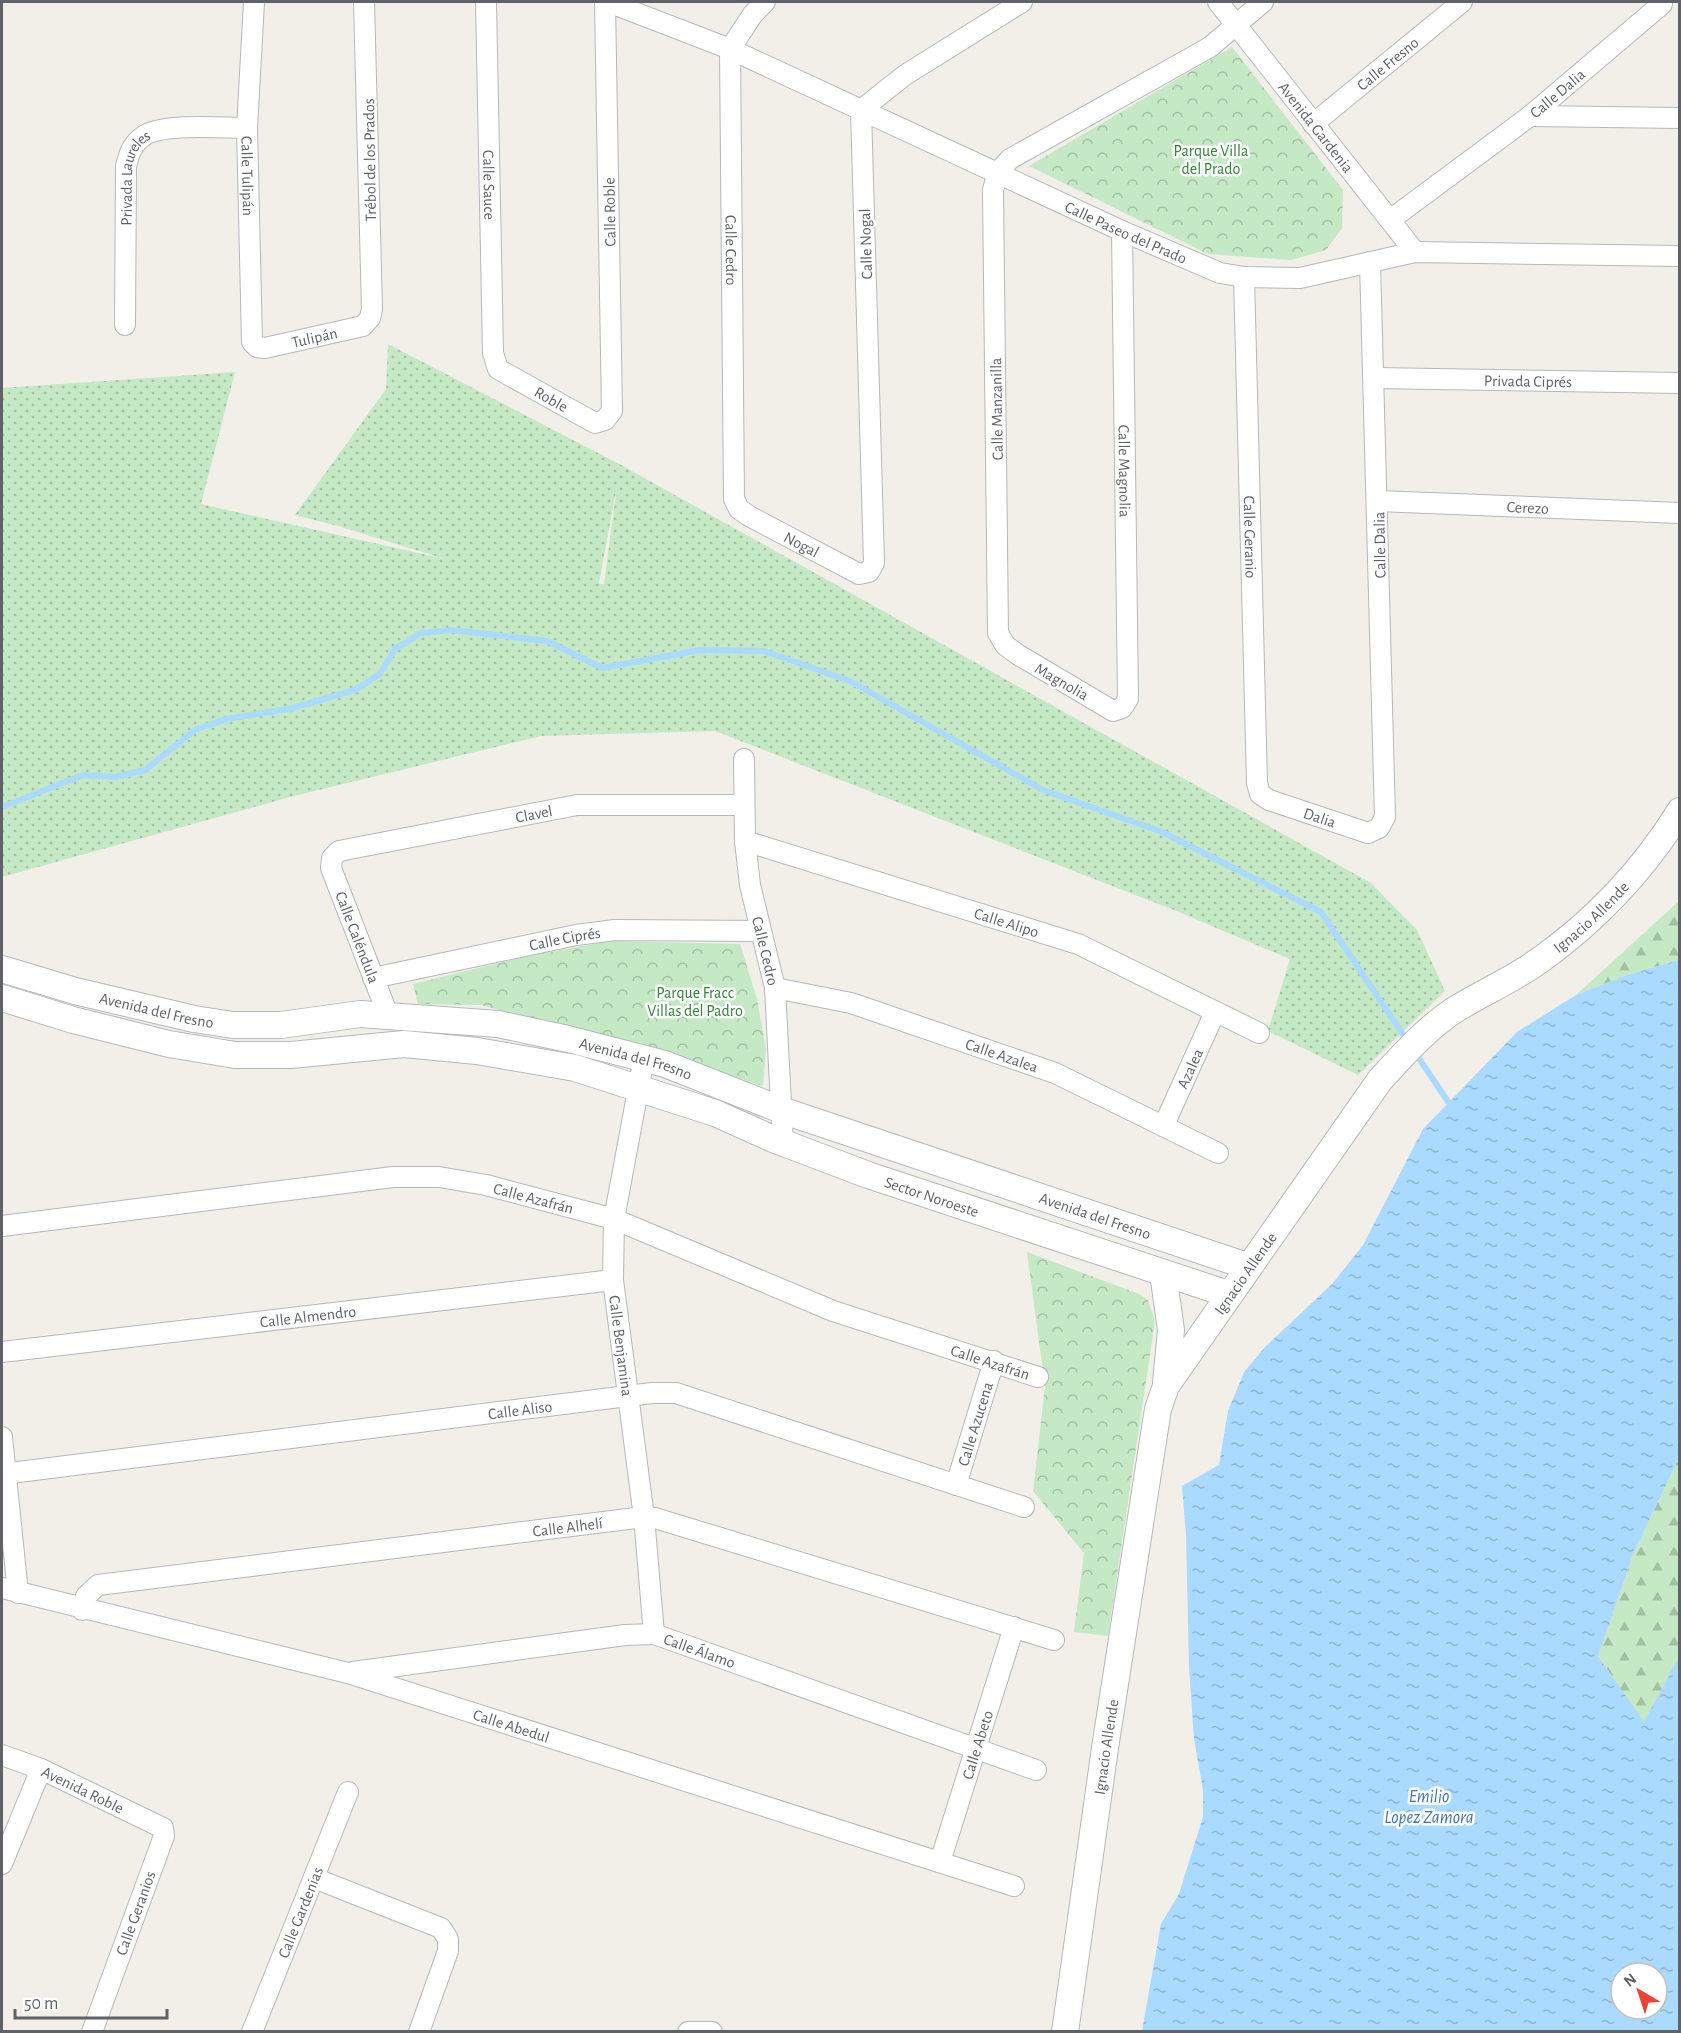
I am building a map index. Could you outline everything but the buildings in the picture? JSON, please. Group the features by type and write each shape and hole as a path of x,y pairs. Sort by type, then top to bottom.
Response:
{"street":[{"name":"Calle Tulipán","path":"254,2 247,128 252,342 257,347"},
{"name":"Trébol de los Prados","path":"364,2 372,309 370,318"},
{"name":"Calle Sauce","path":"486,2 493,353 498,369"},
{"name":"Calle Paseo del Prado","path":"607,2 730,49 1191,263 1220,273 1244,278 1300,278 1415,252 1680,256"},
{"name":"Calle Roble","path":"605,420 612,411 607,2"},
{"path":"730,49 753,14 765,2"},
{"path":"861,110 905,75 1022,2"},
{"name":"Avenida Gardenia","path":"1218,2 1415,252"},
{"path":"998,172 1011,159 1210,47 1263,2"},
{"name":"Calle Fresno","path":"1313,124 1462,2"},
{"name":"Calle Dalia","path":"1390,220 1530,116 1667,3"},
{"name":"Calle Cedro","path":"730,49 734,499 739,508"},
{"name":"Calle Nogal","path":"861,110 874,563 869,572"},
{"path":"1530,116 1680,118"},
{"name":"Privada Laureles","path":"125,325 126,166 130,149 141,136 155,129 247,128"},
{"name":"Calle Manzanilla","path":"998,172 993,202 998,633 1005,645"},
{"name":"Calle Magnolia","path":"1122,231 1128,699 1122,708"},
{"name":"Calle Dalia","path":"1370,262 1376,378 1385,817 1379,828"},
{"name":"Calle Geranio","path":"1244,278 1257,772 1260,794"},
{"name":"Tulipán","path":"257,347 265,348 363,326 370,318"},
{"name":"Roble","path":"498,369 595,423 605,420"},
{"name":"Privada Ciprés","path":"1376,378 1680,383"},
{"name":"Cerezo","path":"1378,501 1680,513"},
{"name":"Nogal","path":"739,508 859,574 869,572"},
{"name":"Magnolia","path":"1005,645 1113,711 1122,708"},
{"name":"Calle Cedro","path":"744,759 745,841 750,885 776,988 784,1111 783,1143"},
{"name":"Dalia","path":"1260,794 1269,800 1368,833 1379,828"},
{"name":"Clavel","path":"332,858 339,851 578,805 744,805"},
{"name":"Ignacio Allende","path":"1065,2031 1158,1409 1166,1386 1247,1266 1380,1080 1419,1038 1453,1012 1538,962 1580,931 1634,874 1680,811"},
{"name":"Calle Alipo","path":"745,841 1078,944 1259,1034"},
{"name":"Calle Caléndula","path":"332,858 331,868 388,1015"},
{"name":"Calle Ciprés","path":"373,978 615,930 760,931"},
{"name":"Avenida del Fresno","path":"2,969 75,991 194,1019 233,1025 281,1025 360,1014 388,1015 498,1024 644,1058 784,1111 1247,1266"},
{"name":"Calle Azalea","path":"776,988 851,1003 1032,1065 1164,1125 1218,1153"},
{"name":"Avenida del Fresno","path":"2,998 74,1020 169,1044 235,1055 291,1055 404,1044 435,1045 575,1068 639,1087"},
{"name":"Azalea","path":"1164,1125 1215,1012"},
{"name":"Calle Benjamina","path":"644,1058 614,1219 613,1280 644,1517 654,1634"},
{"name":"Sector Noroeste","path":"639,1087 715,1113 783,1143 868,1175 1228,1294"},
{"name":"Calle Azafrán","path":"2,1226 393,1177 439,1177 486,1185 614,1219 833,1311 1038,1377"},
{"path":"1163,1273 1171,1330 1166,1386"},
{"name":"Calle Almendro","path":"2,1352 613,1280"},
{"name":"Calle Azucena","path":"956,1485 994,1361"},
{"name":"Calle Aliso","path":"4,1474 628,1396 676,1393 1023,1507"},
{"path":"2,1437 10,1590"},
{"name":"Calle Alhelí","path":"82,1610 90,1589 98,1585 644,1517 655,1518 1054,1640"},
{"name":"Calle Abedul","path":"10,1590 82,1610 348,1673 1014,1887"},
{"name":"Calle Abeto","path":"940,1862 1014,1627"},
{"name":"Calle Álamo","path":"348,1673 625,1635 654,1634 976,1751 1036,1770"},
{"name":"Avenida Roble","path":"2,1755 41,1769 163,1828"},
{"path":"2,1864 41,1769"},
{"name":"Calle Gardenias","path":"252,2031 348,1792"},
{"name":"Calle Geranios","path":"92,2031 164,1836 163,1828"},
{"path":"314,1878 441,1928 448,1939 448,1951 419,2031"},
{"path":"688,2031 712,2031"}],"green space":[{"name":"Parque Villa del Prado","path":"1232,47 1343,190 1342,228 1326,250 1291,260 1208,254 1029,166"},
{"path":"388,344 621,465 1371,883 1417,930 1445,991 1358,1075 1268,1031 1290,959 1174,910 715,731 541,736 294,796 2,877 2,388 235,372 201,504 445,559 295,515 386,389","holes":["617,486 604,584 599,583"]},
{"path":"1679,901 1679,960 1627,975 1576,995"},
{"name":"Parque Fracc Villas del Padro","path":"611,941 740,944 757,999 766,1049 763,1086 667,1055 481,1005 418,1004 413,984 532,955"},
{"path":"1027,1252 1139,1294 1148,1300 1155,1321 1108,1636 1074,1632 1084,1553 1033,1491 1045,1386"},
{"path":"1679,1458 1679,1657 1644,1723 1598,1656 1634,1552"}],"water":[{"name":"Emilio Lopez Zamora","path":"1679,960 1679,1458 1634,1552 1598,1656 1644,1722 1679,1657 1679,2031 1142,2031 1161,1924 1179,1894 1203,1817 1203,1790 1194,1739 1189,1667 1186,1534 1182,1486 1219,1465 1228,1411 1244,1372 1265,1347 1332,1284 1363,1245 1423,1129 1517,1032 1576,995 1627,975"}],"waterway":[{"path":"2,807 83,775 115,777 145,770 195,730 226,719 289,709 355,690 380,674 395,649 421,633 452,630 547,641 602,668 700,650 764,651 850,681 1043,790 1162,832 1321,912 1408,1042"},
{"path":"1414,1051 1449,1103"}]}
